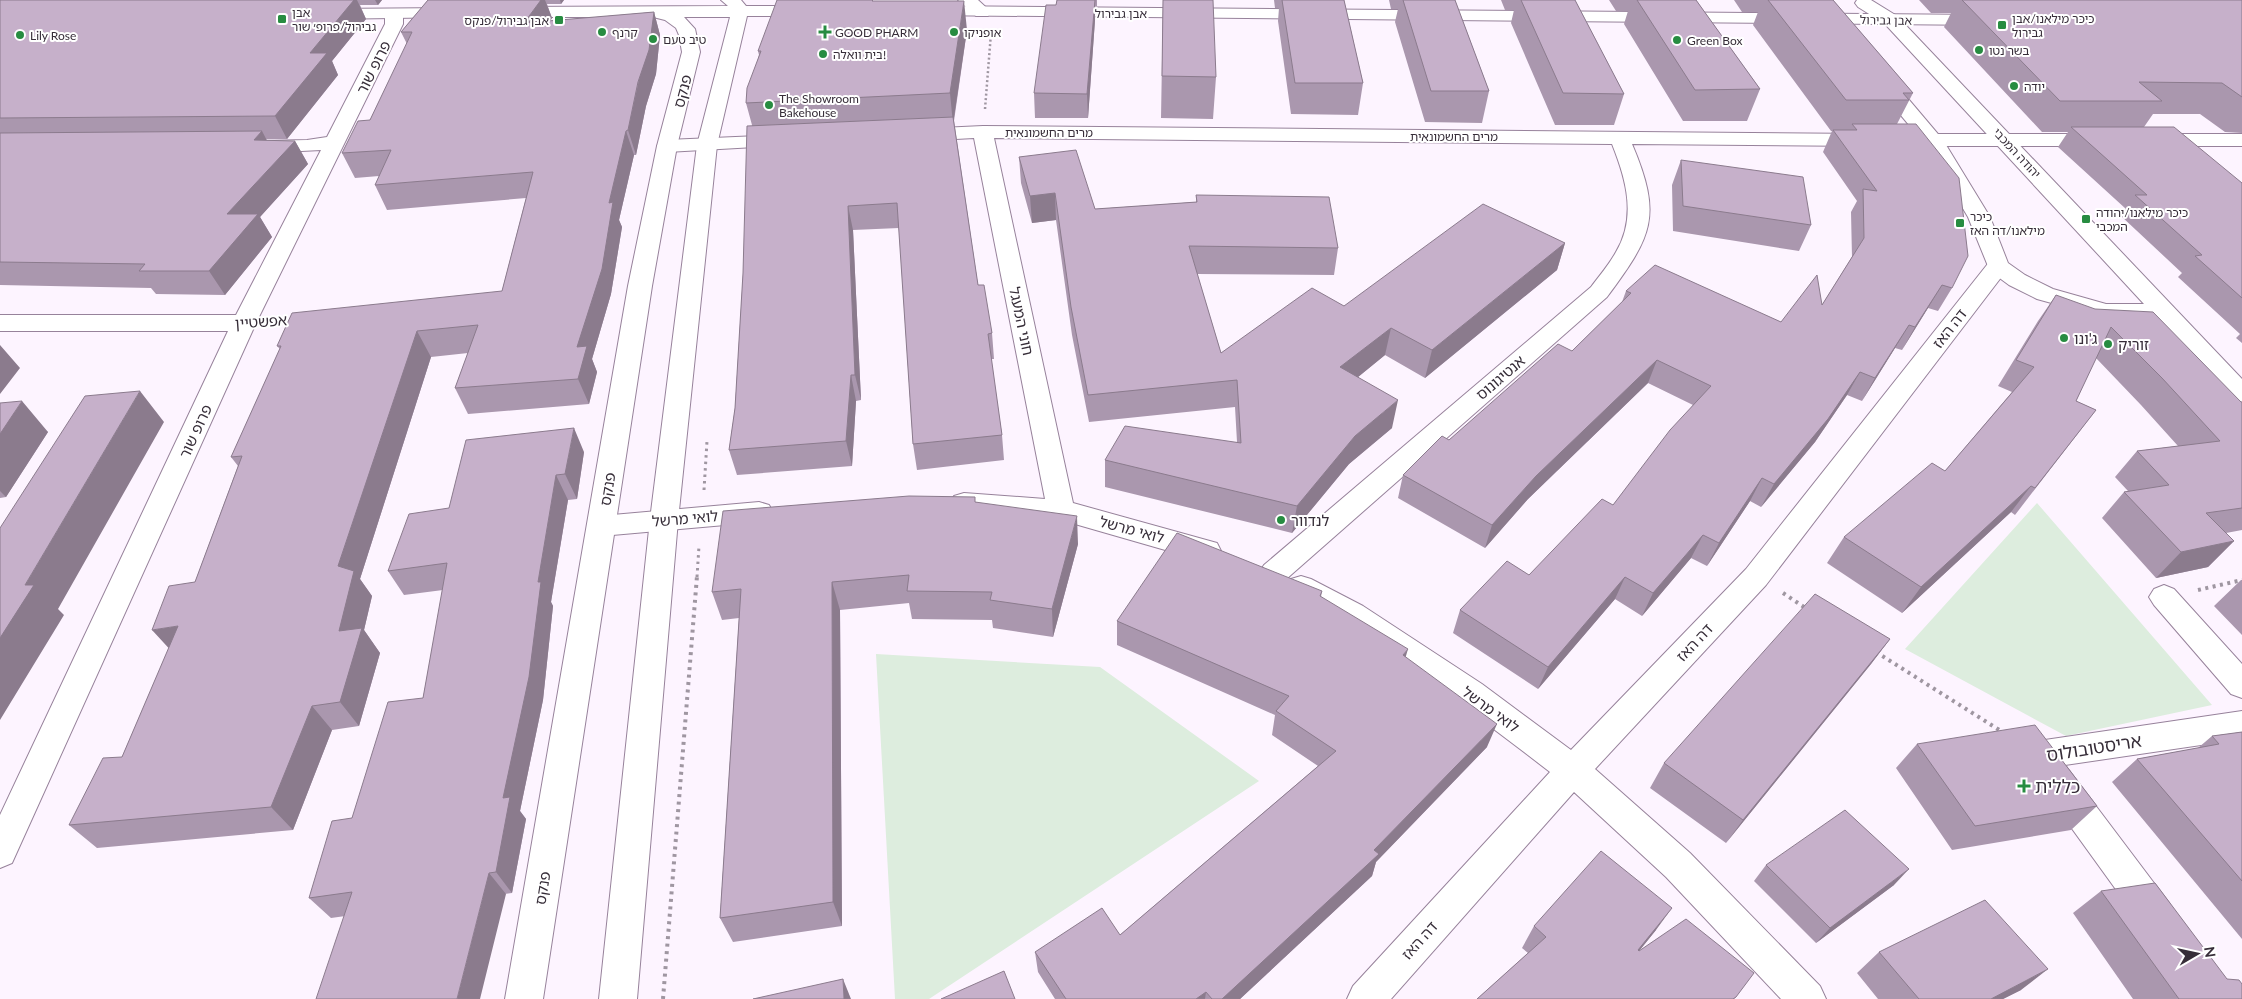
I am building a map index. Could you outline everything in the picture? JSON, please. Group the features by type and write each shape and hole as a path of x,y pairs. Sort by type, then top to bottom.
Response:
{"street":[{"path":"967,0 988,12"},
{"name":"אבן גבירול","path":"1858,2 1912,3"},
{"name":"יהודה המכבי","path":"1858,2 1891,20 2242,394"},
{"path":"618,999 664,520 707,145 735,5"},
{"path":"491,12 644,10 735,5 827,11"},
{"name":"פנקס","path":"524,999 640,286 667,146 689,64 691,41 685,27 674,17 644,10"},
{"name":"אבן גבירול","path":"914,11 2006,20"},
{"path":"306,14 472,12"},
{"name":"פרופ שור","path":"0,852 11,807 244,323 394,24 394,14"},
{"path":"1806,19 1833,24 1850,41"},
{"path":"1869,64 1933,140 1979,217 1998,266 2017,280 2046,294 2106,311 2163,312"},
{"name":"מרים החשמונאית","path":"905,136 983,132 1933,140 2242,140"},
{"name":"חוני המעגל","path":"983,132 1061,510"},
{"name":"אנטיגונוס","path":"1274,573 1599,292 1630,248 1641,210 1636,178 1620,137"},
{"path":"2183,140 2205,158"},
{"path":"667,146 797,141"},
{"path":"242,147 307,146 335,142"},
{"name":"דה האז","path":"1366,999 1573,770 1756,576 1998,266"},
{"name":"אפשטיין","path":"0,323 244,323"},
{"name":"לואי מרשל","path":"934,501 1061,510 1170,539 1274,573 1352,614 1471,693 1573,770 1678,865 1807,999"},
{"name":"לואי מרשל","path":"601,526 785,510"},
{"path":"2164,597 2242,685"},
{"name":"אריסטובולוס","path":"2172,936 2038,755 2242,724"}],"path":[{"path":"983,132 988,12"},
{"name":"אפשטיין","path":"244,323 294,319"},
{"path":"663,999 707,437"},
{"path":"1756,576 1814,613"},
{"path":"2164,597 2242,580"},
{"path":"1872,650 2038,755"}],"green space":[{"path":"2037,503 2212,705 2066,736 1905,649"},
{"path":"876,654 1100,667 1259,781 929,999 895,999"}],"building":[{"path":"0,0 354,0 310,53 327,53 275,116 0,118"},
{"path":"428,0 541,0 524,23 654,12 649,50 638,82 609,203 613,202 602,269 577,347 587,346 578,379 455,388 478,325 417,331 338,566 354,571 339,631 362,628 340,702 312,706 271,807 69,825 103,758 122,757 178,626 152,630 169,586 195,582 242,456 231,457 281,346 277,346 292,313 502,291 533,172 375,185 391,150 342,153 358,121 370,120 412,32 401,32"},
{"path":"777,0 964,1 950,93 746,103 747,88 761,51 758,51"},
{"path":"1057,0 1095,0 1087,94 1034,93 1046,5 1056,5"},
{"path":"1163,0 1213,0 1216,77 1162,76"},
{"path":"1282,0 1344,0 1363,83 1295,83"},
{"path":"1403,0 1455,0 1489,91 1431,91"},
{"path":"1521,0 1575,0 1624,94 1563,93"},
{"path":"1637,0 1696,0 1760,89 1695,90"},
{"path":"1768,0 1833,0 1913,93 1903,93 1909,100 1846,100"},
{"path":"1962,0 2242,0 2242,97 2222,83 2139,82 2162,101 2060,101"},
{"path":"953,117 978,285 984,285 992,333 988,334 1002,435 913,444 897,203 848,206 855,375 851,375 846,441 729,450 735,408 743,273 747,126"},
{"path":"1852,124 1916,124 1959,178 1968,256 1952,288 1942,285 1915,327 1909,325 1875,378 1860,372 1828,419 1774,484 1762,478 1719,543 1703,535 1653,593 1625,577 1548,667 1460,610 1507,561 1529,575 1602,499 1613,505 1670,430 1711,386 1657,360 1536,476 1492,525 1403,475 1442,436 1449,440 1558,344 1572,351 1631,293 1626,291 1655,265 1781,322 1817,275 1822,305 1864,238 1863,189 1877,191 1833,130 1857,130"},
{"path":"2071,127 2174,127 2242,183 2242,298 2195,256 2202,255 2135,195 2147,195"},
{"path":"262,131 254,140 295,141 227,214 258,214 209,271 139,271 145,264 0,262 0,133"},
{"path":"1076,150 1095,209 1197,202 1196,195 1329,197 1338,248 1189,246 1221,353 1312,288 1344,306 1483,204 1565,243 1432,350 1391,328 1340,367 1398,400 1355,436 1297,506 1105,460 1125,426 1241,443 1237,380 1088,395 1071,307 1055,193 1030,196 1019,157"},
{"path":"1681,160 1803,177 1811,225 1683,206"},
{"path":"2056,295 2095,309 2153,312 2242,402 2242,508 2206,513 2234,541 2181,552 2124,492 2169,485 2137,451 2220,441 2162,378 2111,327 2076,401 2096,410 2035,488 2031,486 1921,587 1844,537 1932,463 1945,471 2034,367 2016,360"},
{"path":"140,391 25,585 34,585 0,638 0,528 85,396"},
{"path":"22,401 0,434 0,403"},
{"path":"574,428 565,474 556,475 538,582 541,582 529,677 503,798 510,797 496,872 489,873 457,999 316,999 352,892 309,898 332,821 352,818 388,702 423,698 447,563 388,571 409,514 449,508 466,440"},
{"path":"909,496 975,497 975,502 1077,516 1052,609 990,600 992,592 907,591 909,575 832,582 833,902 720,918 741,589 712,592 723,511"},
{"path":"1177,533 1322,591 1320,596 1408,649 1403,655 1497,724 1374,850 1379,854 1222,999 1212,999 1206,992 1196,999 1066,999 1035,952 1102,908 1120,935 1336,751 1276,711 1289,696 1117,621"},
{"path":"1815,594 1890,639 1743,820 1664,763"},
{"path":"2035,725 2097,806 1975,826 1917,744"},
{"path":"2242,732 2242,881 2137,759 2219,744 2212,736"},
{"path":"1845,810 1909,869 1830,928 1766,865"},
{"path":"1601,851 1672,908 1638,950 1686,919 1754,973 1736,997 1733,999 1477,999 1546,937 1534,926"},
{"path":"2155,883 2227,979 2239,980 2242,984 2242,999 2179,999 2101,891"},
{"path":"1985,900 2048,969 1991,999 1919,999 1879,952"},
{"path":"1004,971 1015,999 941,999"},
{"path":"843,979 844,999 753,999"}],"place":[{"name":"אבן גבירול/פרופ׳ שור","path":"282,19"},
{"name":"אבן גבירול/פנקס","path":"559,20"},
{"name":"כיכר מילאנו/אבן גבירול","path":"2002,25"},
{"name":"קרנף","path":"602,32"},
{"name":"GOOD PHARM","path":"825,32"},
{"name":"אופניקו","path":"954,32"},
{"name":"Lily Rose","path":"20,35"},
{"name":"טיב טעם","path":"653,39"},
{"name":"Green Box","path":"1677,40"},
{"name":"בשר נטו","path":"1979,50"},
{"name":"בית וואלה!","path":"823,54"},
{"name":"יודה","path":"2014,86"},
{"name":"The Showroom Bakehouse","path":"769,105"},
{"name":"כיכר מילאנו/יהודה המכבי","path":"2086,219"},
{"name":"כיכר מילאנו/דה האז","path":"1960,223"},
{"name":"ג'ונו","path":"2064,338"},
{"name":"זוריק","path":"2108,344"},
{"name":"לנדוור","path":"1281,520"},
{"name":"כללית","path":"2024,786"}]}
